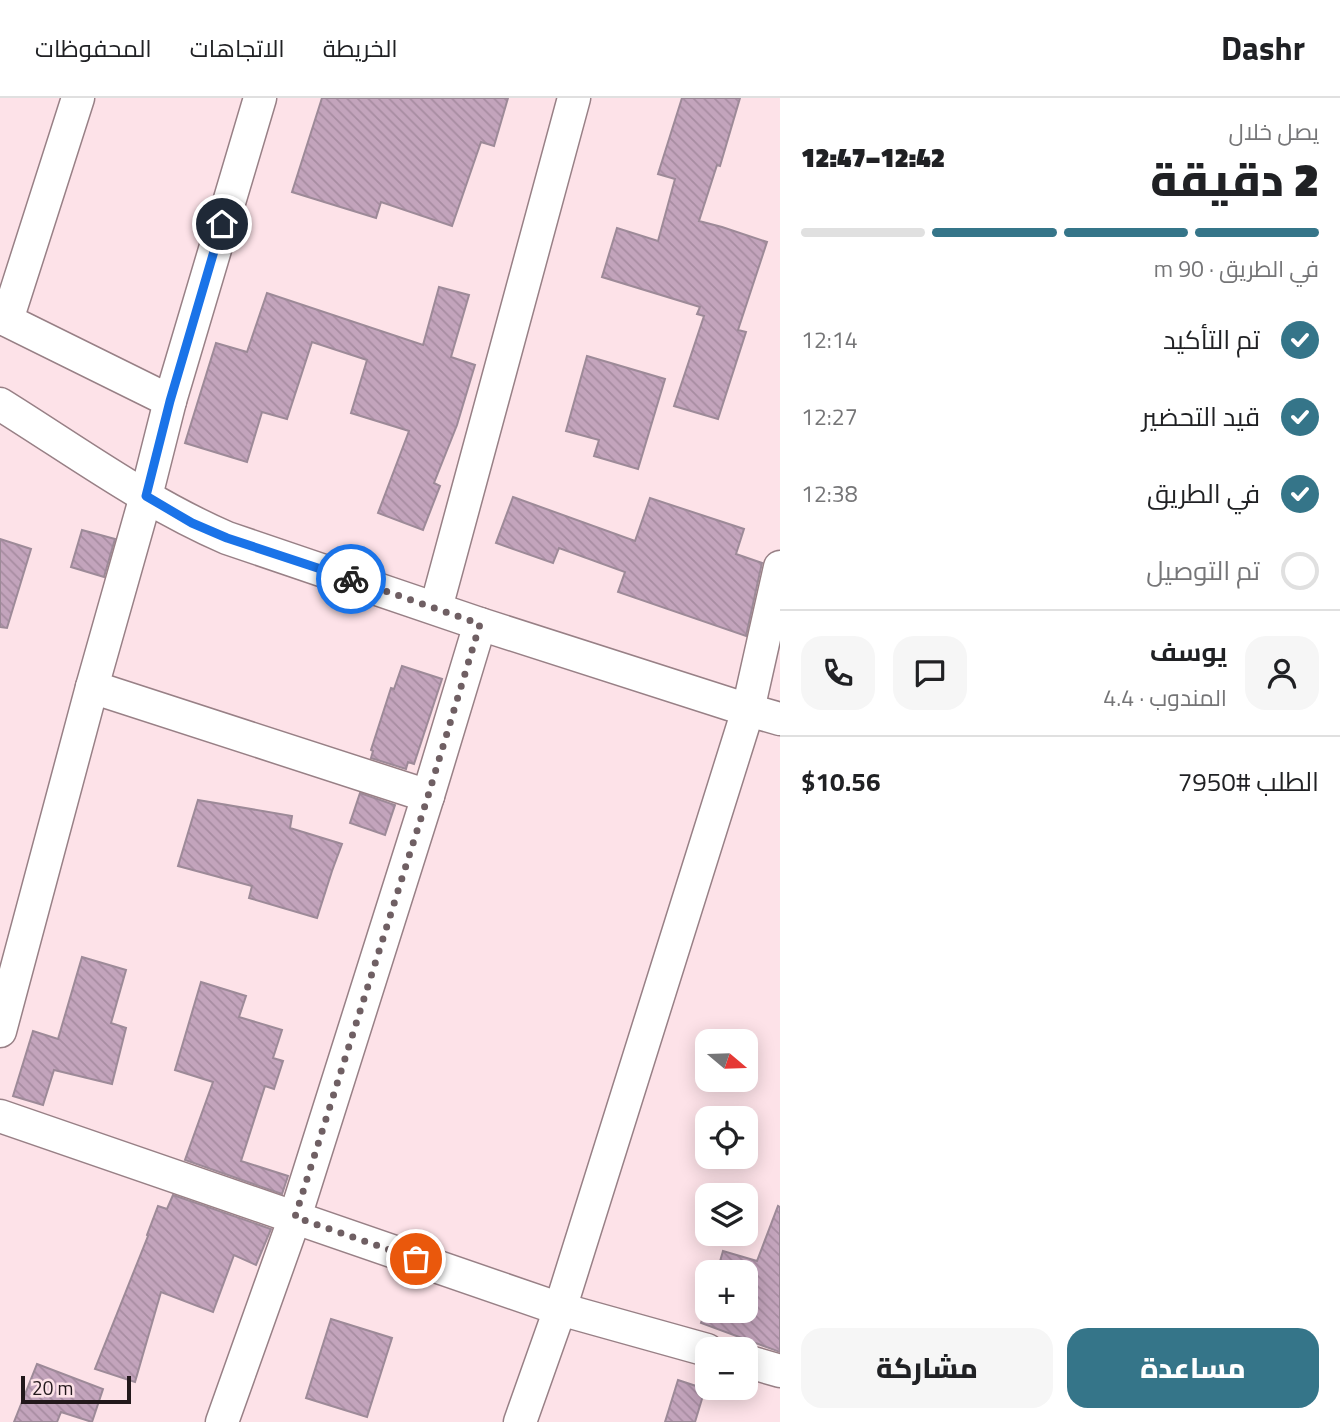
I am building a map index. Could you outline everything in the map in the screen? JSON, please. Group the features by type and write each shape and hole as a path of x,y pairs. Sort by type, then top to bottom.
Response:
{"street":[{"path":"78,98 3,318 170,401"},
{"path":"0,1031 170,401 260,98"},
{"path":"436,608 574,98"},
{"path":"0,404 146,496 192,523 227,538 480,624 780,719"},
{"path":"520,1422 560,1309 748,710 780,567"},
{"path":"222,1422 295,1217 480,624"},
{"path":"92,687 428,796"},
{"path":"0,1116 560,1309 695,1347"},
{"path":"758,1365 780,1371"}],"building":[{"path":"322,98 508,98 494,146 481,142 452,226 381,202 376,218 292,192"},
{"path":"682,98 740,98 720,166 717,165 699,221 767,242 738,330 746,332 718,419 674,406 704,316 697,314 700,307 602,277 617,228 658,241 675,179 658,174"},
{"path":"439,287 469,295 451,357 475,365 457,425 434,483 440,486 423,530 378,513 409,431 351,413 367,360 312,342 287,419 262,412 247,462 185,443 216,343 247,352 267,293 423,345"},
{"path":"587,356 665,379 638,469 594,456 599,440 566,431"},
{"path":"513,497 635,541 650,498 744,529 736,554 762,563 746,636 618,592 625,572 559,548 553,563 496,543"},
{"path":"82,530 115,539 104,577 71,567"},
{"path":"0,539 31,549 7,628 0,627"},
{"path":"402,666 442,679 414,764 408,762 406,769 371,758 371,750 391,688 394,689"},
{"path":"360,793 395,805 385,835 350,823"},
{"path":"198,800 292,816 290,828 342,844 317,918 249,898 252,886 178,866"},
{"path":"82,957 126,970 111,1023 126,1028 112,1084 54,1070 43,1105 13,1096 33,1031 58,1039"},
{"path":"201,982 246,996 239,1017 282,1030 273,1058 283,1061 274,1089 265,1086 241,1161 288,1176 282,1194 185,1160 213,1082 175,1070"},
{"path":"173,1195 271,1229 256,1265 234,1255 213,1312 161,1292 135,1382 95,1369 158,1206 167,1209"},
{"path":"778,1206 780,1352 758,1344 758,1337 739,1337 701,1323 758,1323 757,1260"},
{"path":"723,1251 754,1260 720,1260"},
{"path":"331,1319 392,1338 367,1417 306,1398"},
{"path":"37,1364 103,1389 92,1422 61,1412 57,1422 14,1422"},
{"path":"678,1380 695,1386 695,1400 702,1400 695,1422 665,1422"}],"way so far":[{"path":"351,579 480,624 295,1217 416,1259"}],"route":[{"path":"222,224 170,401 146,496 192,523 227,538 351,579"}]}
